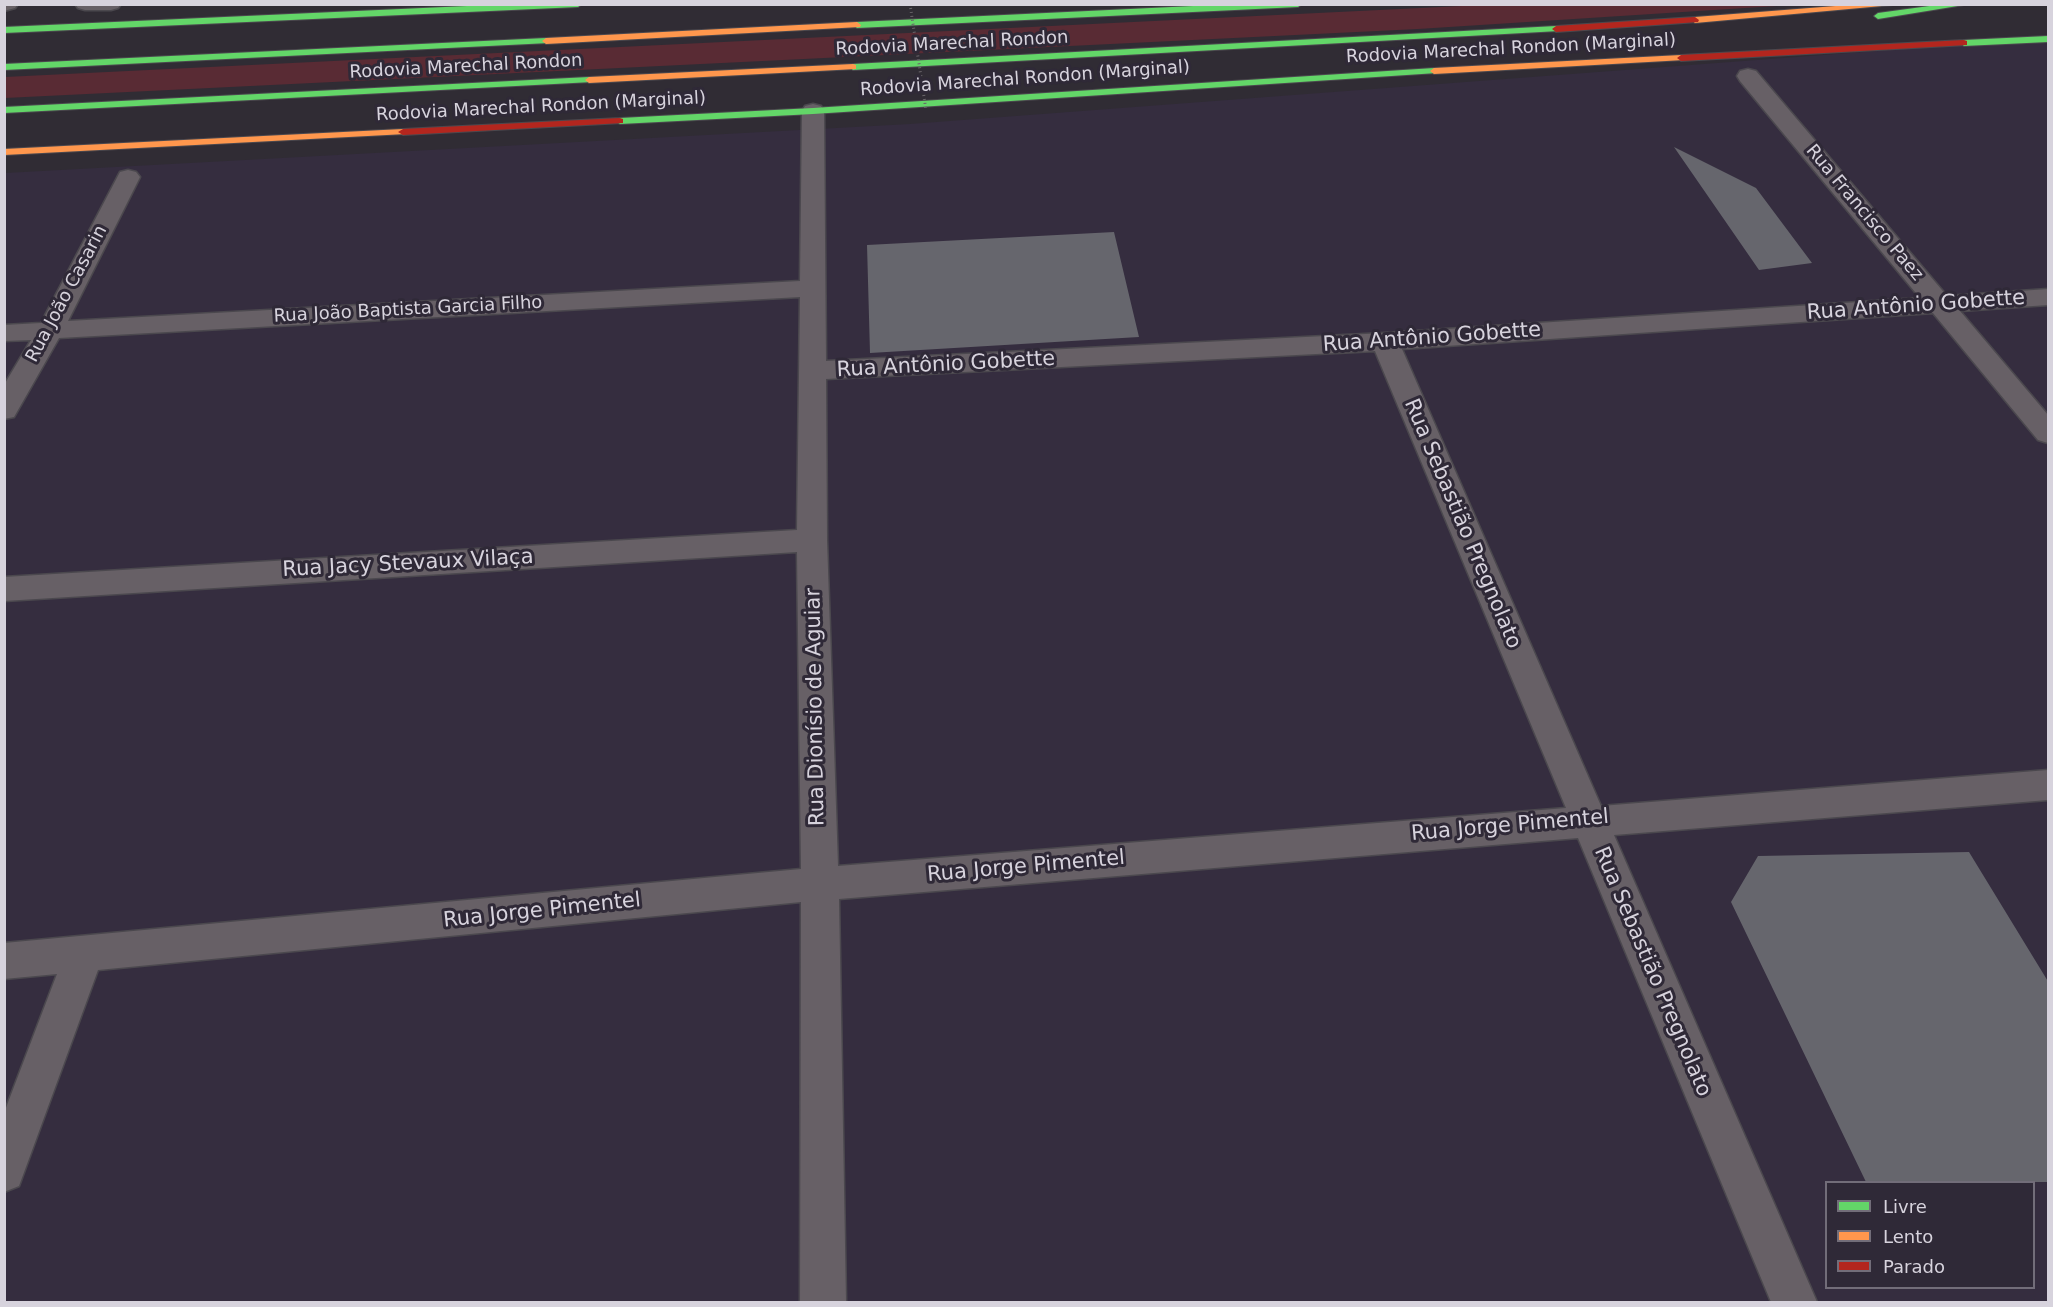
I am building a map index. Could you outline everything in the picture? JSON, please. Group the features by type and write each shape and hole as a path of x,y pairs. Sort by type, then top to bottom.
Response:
{"highway":[{"path":"4,30 578,4"},
{"name":"Rodovia Marechal Rondon","path":"4,67 1298,4"},
{"name":"Rodovia Marechal Rondon","path":"4,110 1314,43 1669,22 1900,4"},
{"path":"1802,26 1966,4"},
{"name":"Rodovia Marechal Rondon (Marginal)","path":"4,152 813,111 1327,76 2047,40"},
{"path":"1327,76 1589,49"}],"street":[{"path":"85,4 111,4"},
{"name":"Rua Francisco Paez","path":"1748,76 2049,433"},
{"name":"Rua Dionísio de Aguiar","path":"813,111 812,540 820,884 823,1302"},
{"name":"Rua João Casarin","path":"4,410 50,330 128,177"},
{"name":"Rua João Baptista Garcia Filho","path":"4,333 812,288"},
{"name":"Rua Antônio Gobette","path":"814,371 1385,342 2049,297"},
{"name":"Rua Sebastião Pregnolato","path":"1385,342 1794,1302"},
{"name":"Rua Jacy Stevaux Vilaça","path":"4,589 812,540"},
{"name":"Rua Jorge Pimentel","path":"4,961 820,884 2049,784"},
{"path":"4,1171 84,955"}],"path":[{"path":"910,4 926,110"}],"shaded area":[{"path":"1482,5 1792,5 1418,29 5,98 5,77"},
{"path":"2048,38 2048,1302 5,1302 5,173 910,124"}],"building":[{"path":"1674,147 1756,188 1812,263 1759,270"},
{"path":"1114,232 1139,337 870,353 867,245"},
{"path":"1969,852 2049,983 2049,1182 1866,1181 1731,902 1758,856"}],"traffic: fast":[{"path":"4,30 578,4"},
{"path":"857,25 1298,4"},
{"path":"1878,16 1966,4"},
{"path":"853,67 1556,29"},
{"path":"1964,43 2048,39"},
{"path":"4,67 546,41"},
{"path":"620,121 813,111 1434,71"},
{"path":"4,110 589,80"}],"traffic: slow":[{"path":"1695,20 1900,4"},
{"path":"546,41 857,25"},
{"path":"1434,71 1681,58"},
{"path":"589,80 853,67"},
{"path":"4,152 403,132"}],"traffic: jam":[{"path":"1556,29 1695,20"},
{"path":"1681,58 1964,43"},
{"path":"403,132 620,121"}]}
